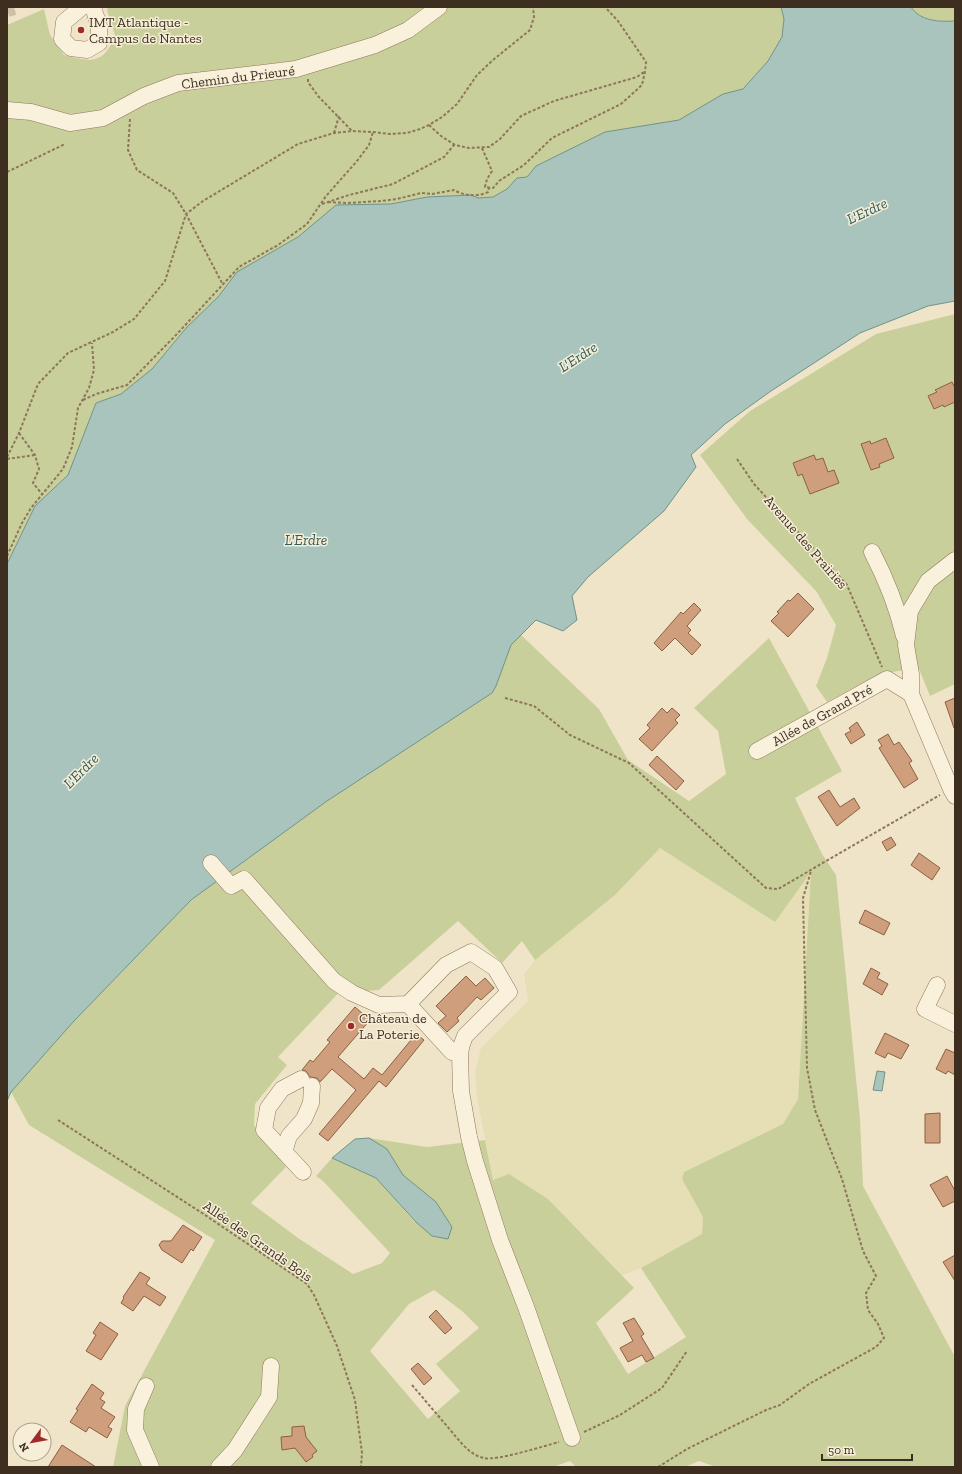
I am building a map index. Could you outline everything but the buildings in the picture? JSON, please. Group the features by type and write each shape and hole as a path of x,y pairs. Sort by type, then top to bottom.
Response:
{"street":[{"path":"78,8 64,22 62,39 71,48 87,50 99,43 99,26 93,7"},
{"name":"Chemin du Prieuré","path":"7,110 30,112 70,123 103,118 144,96 178,83 307,67 382,42 408,30 439,7"},
{"path":"872,552 884,575 900,619 911,674 911,694 952,784"},
{"path":"906,645 910,611 928,581 955,560"},
{"path":"887,679 911,694"},
{"name":"Allée de Grand Pré","path":"757,751 887,679"},
{"path":"210,863 231,886 244,879 334,981 352,993 379,1005 408,1004 446,965 471,952 495,968 509,992 466,1036 462,1044 460,1053 461,1091 469,1137 500,1240 526,1307 572,1438"},
{"path":"936,985 925,1009 955,1024"},
{"path":"408,1004 452,1052 460,1053"},
{"path":"284,1152 289,1136 304,1119 311,1103 306,1083 282,1089 268,1108 264,1130 284,1152 303,1172"},
{"path":"219,1467 236,1450 269,1397 271,1366"},
{"path":"146,1386 136,1409 136,1430 151,1467"}],"path":[{"path":"7,458 19,433 38,384 68,353 114,332 134,319 165,282 186,214 204,201 298,144 334,133 352,131 390,134 420,129 429,125 442,117 457,104 477,75 530,30 534,16 533,7"},
{"path":"482,148 492,171 485,187 493,188 499,181 524,165 552,138 621,104 642,85 646,62 618,21 605,7"},
{"path":"307,67 308,82 318,96 352,131"},
{"path":"429,125 454,145 469,148 489,147 500,139 521,116 554,101 637,77 645,72"},
{"path":"132,102 128,150 137,170 173,193 223,283"},
{"path":"334,133 339,116"},
{"path":"83,400 96,394 127,385 177,334 238,267 278,245 307,224 326,196 369,145 373,132"},
{"path":"7,172 65,144"},
{"path":"321,205 349,195 393,184 444,157 454,145"},
{"path":"328,202 348,203 381,201 422,193 432,194 454,190 459,193 474,195 488,192 489,187"},
{"path":"7,556 22,523 31,508 63,469 72,447 78,408 89,388 94,370 92,342"},
{"path":"19,433 35,455 39,469 32,483 42,494"},
{"path":"7,458 35,455"},
{"name":"Avenue des Prairies","path":"737,459 754,484 847,585 887,679"},
{"path":"505,698 534,706 570,735 630,763 766,888 778,889 811,871 829,858 952,784"},
{"path":"658,1467 687,1450 766,1410 780,1405 809,1384 876,1347 884,1338 878,1324 868,1310 866,1293 876,1276 863,1251 842,1179 815,1110 807,1068 803,898 811,871"},
{"name":"Allée des Grands Bois","path":"58,1120 196,1209 307,1284 314,1295 337,1346 355,1400 361,1445 361,1467"},
{"path":"412,1385 471,1453 486,1459 509,1455 572,1438 620,1415 662,1388 687,1351"}],"shaded area":[{"path":"660,848 775,922 811,871 798,1099 783,1124 684,1172 682,1179 703,1217 702,1234 641,1268 621,1276 548,1199 509,1174 493,1180 477,1097 475,1071 481,1048 528,1001 524,974 535,960 615,895"}],"green space":[{"path":"108,7 781,7 784,19 782,37 768,61 743,89 723,94 679,120 605,132 536,166 527,177 517,178 507,189 493,197 478,198 471,195 427,197 391,204 336,205 298,237 237,272 218,297 187,327 152,369 121,394 96,403 68,475 35,506 7,564 7,25 44,9 50,35 64,55 89,60 95,59 101,57 106,52 115,36 107,10"},
{"path":"911,7 955,7 955,21 930,20 919,15"},
{"path":"955,314 955,684 930,696 919,669 898,671 875,676 827,702 816,686 827,658 836,625 816,591 747,519 700,455 750,411 876,334"},
{"path":"521,635 599,709 628,760 689,801 726,774 718,731 694,708 769,638 842,771 795,798 822,854 836,875 860,1119 863,1186 955,1357 955,1467 716,1467 699,1461 685,1467 576,1467 570,1461 553,1467 113,1467 125,1406 215,1240 29,1125 11,1092 74,1021 191,900 327,801 496,686 511,645","holes":["660,848 775,922 811,872 798,1099 783,1124 684,1172 682,1179 703,1217 702,1234 641,1268 686,1337 628,1374 596,1323 634,1288 548,1199 509,1174 493,1180 485,1140 427,1147 369,1138 387,1149 403,1175 436,1202 415,1222 376,1178 332,1158 316,1176 323,1181 390,1253 382,1263 353,1274 298,1238 251,1203 286,1167 254,1125 255,1104 287,1065 278,1057 348,983 367,991 379,990 458,921 502,963 522,941 535,960 615,895","434,1290 462,1311 479,1328 436,1364 460,1391 428,1419 370,1351 409,1304"]}],"water":[{"name":"L'Erdre","path":"781,7 911,7 919,15 930,20 955,21 955,301 928,306 860,333 771,391 725,424 691,455 696,467 664,511 588,577 572,596 577,620 563,631 536,620 511,645 492,693 327,801 191,900 74,1021 11,1092 7,1101 7,564 35,506 68,475 96,403 121,394 152,369 187,327 218,297 237,272 298,237 336,205 391,204 427,197 471,195 478,198 493,197 507,189 517,178 527,177 536,166 605,132 679,120 723,94 743,89 768,61 782,37 784,19"},
{"path":"877,1071 885,1072 882,1091 873,1090"},
{"path":"369,1138 387,1149 403,1175 436,1202 452,1227 448,1239 432,1236 416,1222 376,1178 332,1158 355,1139"}],"tunnel":[{"path":"7,9 14,7"}],"place":[{"name":"IMT Atlantique - Campus de Nantes","path":"81,30"},
{"name":"Château de La Poterie","path":"351,1026"}]}
